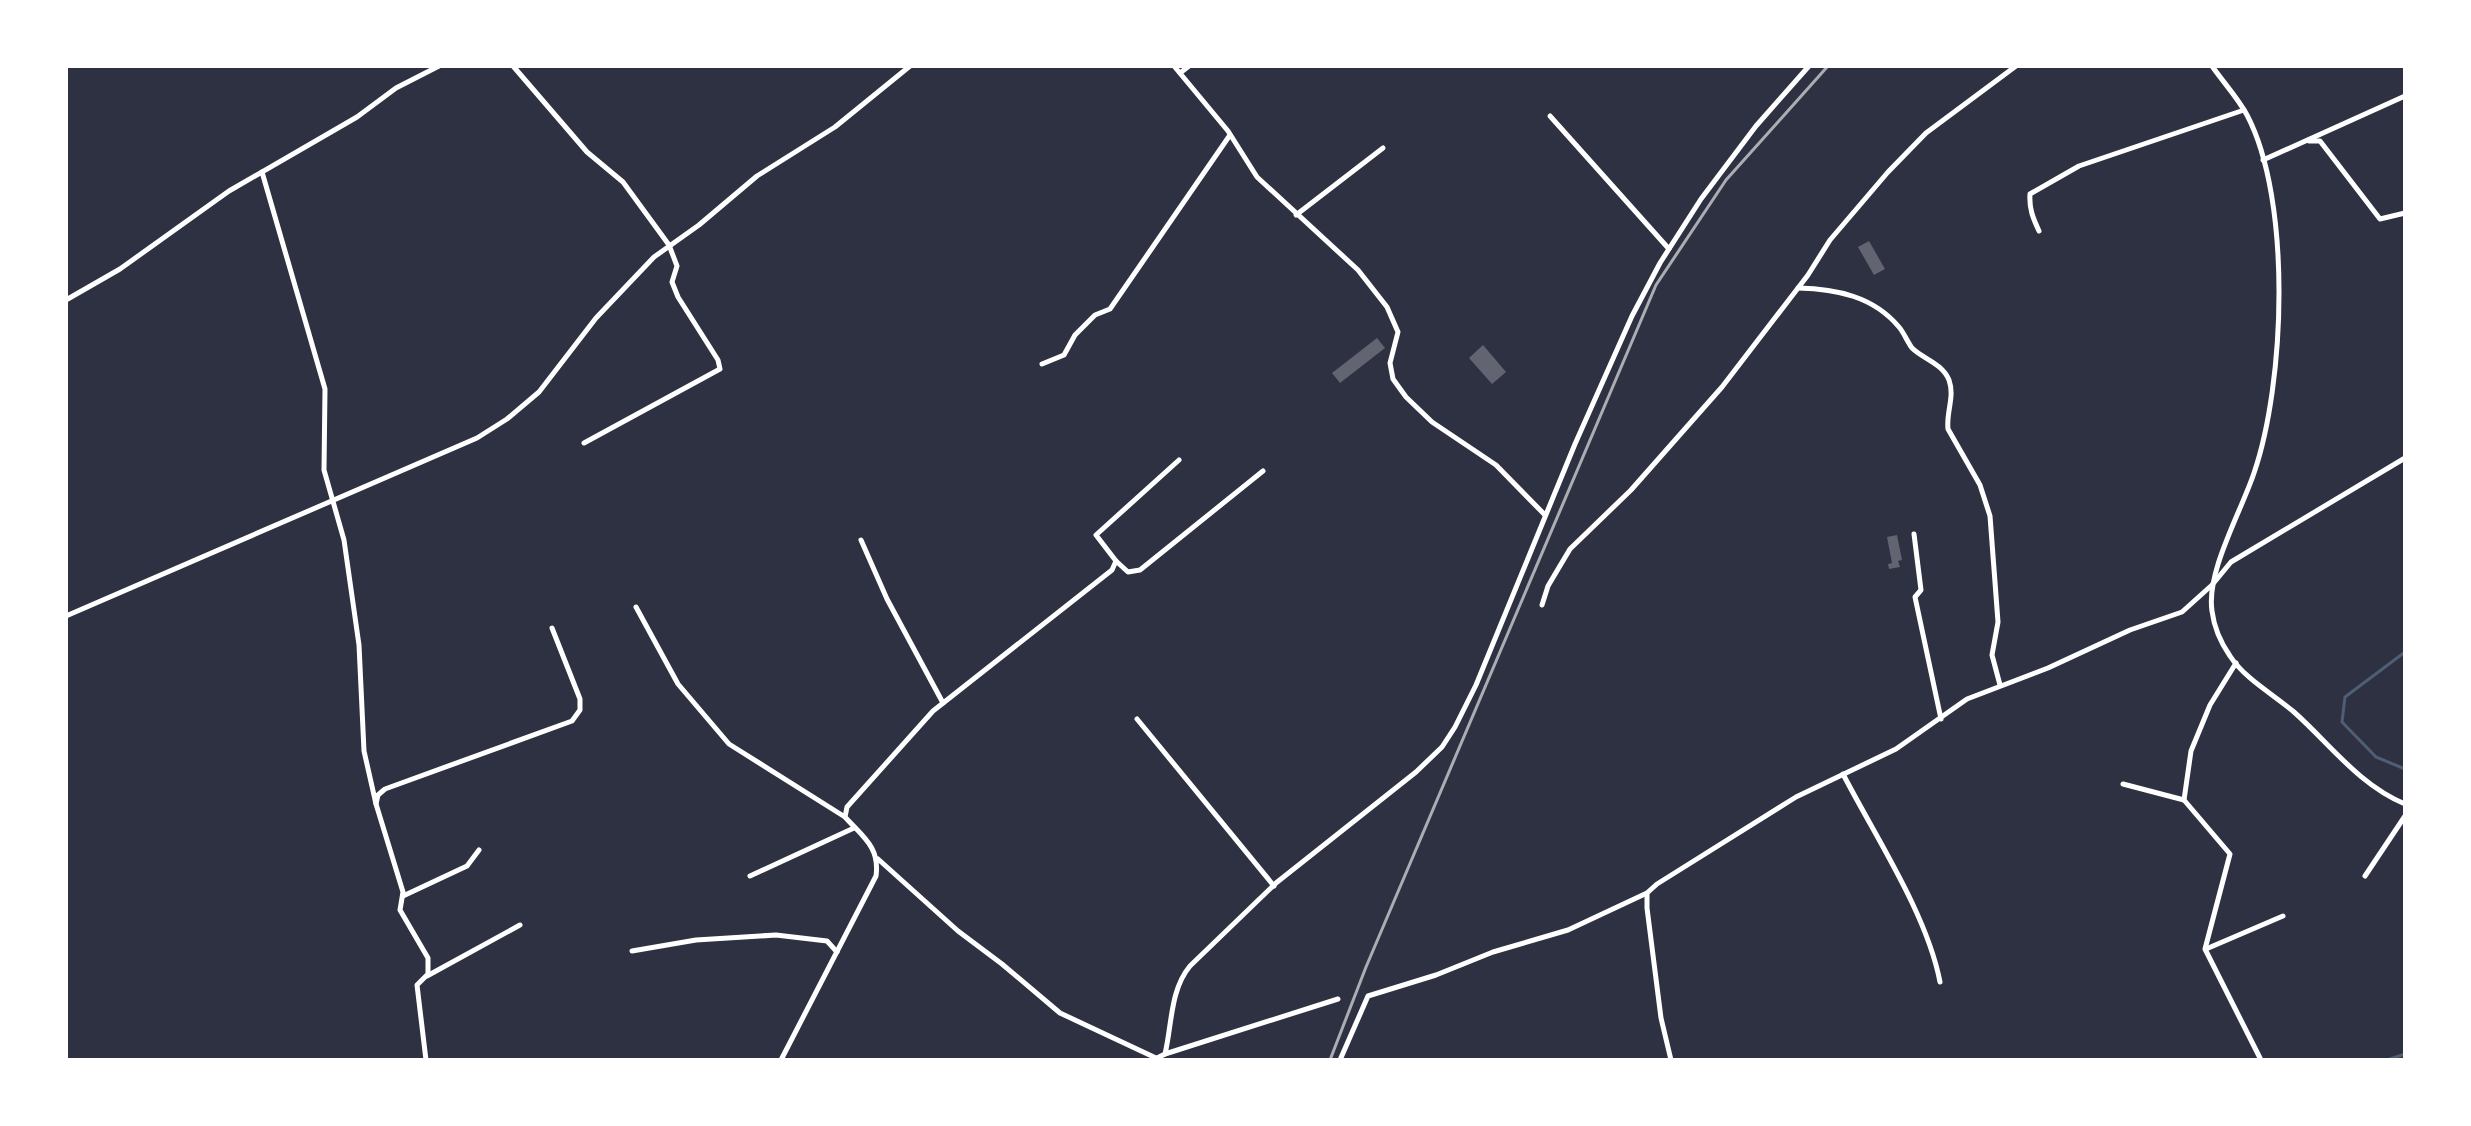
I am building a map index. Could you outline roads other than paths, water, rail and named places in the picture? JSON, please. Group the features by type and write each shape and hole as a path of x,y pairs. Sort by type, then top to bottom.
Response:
{"street":[{"path":"66,300 120,269 229,191 357,117 396,88 439,66"},
{"path":"513,66 587,152 623,182 669,245 677,266 672,282 678,297 718,360 720,369 584,443"},
{"path":"66,616 477,438 507,419 539,392 623,287 669,245 699,225 757,176 835,127 910,66"},
{"path":"1174,66 1230,135 1257,177 1358,270 1387,307 1398,332 1390,363 1393,379 1406,397 1432,422 1496,465 1545,515"},
{"path":"1180,73 1189,66"},
{"path":"1165,1054 1180,978 1274,886 1416,772 1442,747 1476,685 1545,515 1632,316 1701,199 1756,126 1809,66"},
{"path":"1542,605 1548,586 1570,549 1631,490 1722,387 1798,288 1830,240 1888,172 1926,133 2016,66"},
{"path":"2212,66 2244,110 2263,160 2278,244 2279,315 2272,393 2258,461 2212,585 2212,610 2218,635 2236,663 2293,711 2351,769 2373,787 2405,804"},
{"path":"2263,160 2405,96"},
{"path":"2039,231 2029,203 2030,194 2038,188 2079,166 2244,110"},
{"path":"1550,116 1669,249"},
{"path":"1042,364 1064,355 1075,335 1095,315 1110,309 1230,135"},
{"path":"2304,141 2320,141 2380,219 2405,213"},
{"path":"1296,215 1383,148"},
{"path":"262,172 325,389 324,470 344,540 359,645 364,751 402,897 400,910 428,958 426,977"},
{"path":"1798,288 1823,288 1861,298 1882,309 1901,329 1914,350 1930,358 1948,377 1952,395 1948,429 1980,485 1990,516 1998,622 1992,655 2000,685"},
{"path":"1340,1060 1368,996 1436,975 1493,952 1568,930 1647,893 1796,797 1896,749 1967,699 2048,668 2130,630 2182,612 2212,585 2231,562 2405,458"},
{"path":"1179,460 1096,535 1128,572 1140,570 1263,471"},
{"path":"1914,534 1921,590 1915,597 1941,719"},
{"path":"861,540 893,611 943,703"},
{"path":"845,817 847,807 943,703 1112,570 1116,561"},
{"path":"636,607 678,684 729,744 845,817 878,859 958,931 1060,1013 1155,1059 1338,999"},
{"path":"376,804 378,795 385,789 572,721 580,710 580,699 552,628"},
{"path":"2184,800 2191,751 2210,705 2236,663"},
{"path":"1137,719 1274,886"},
{"path":"1843,774 1912,906 1937,966 1940,982"},
{"path":"2123,784 2184,800 2230,854 2205,949 2261,1060"},
{"path":"2365,876 2405,816"},
{"path":"750,876 855,828"},
{"path":"402,897 467,866 479,850"},
{"path":"781,1060 876,876 878,859"},
{"path":"1647,893 1661,1018 1671,1060"},
{"path":"2205,949 2283,916"},
{"path":"426,1060 417,985 520,925"},
{"path":"632,951 696,940 776,935 827,941 837,952"}],"waterway":[{"path":"2405,652 2345,697 2342,722 2376,757 2405,769"},
{"path":"2387,1060 2405,1054"}],"railway":[{"path":"1330,1060 1366,967 1656,285 1726,180 1828,66"}]}
